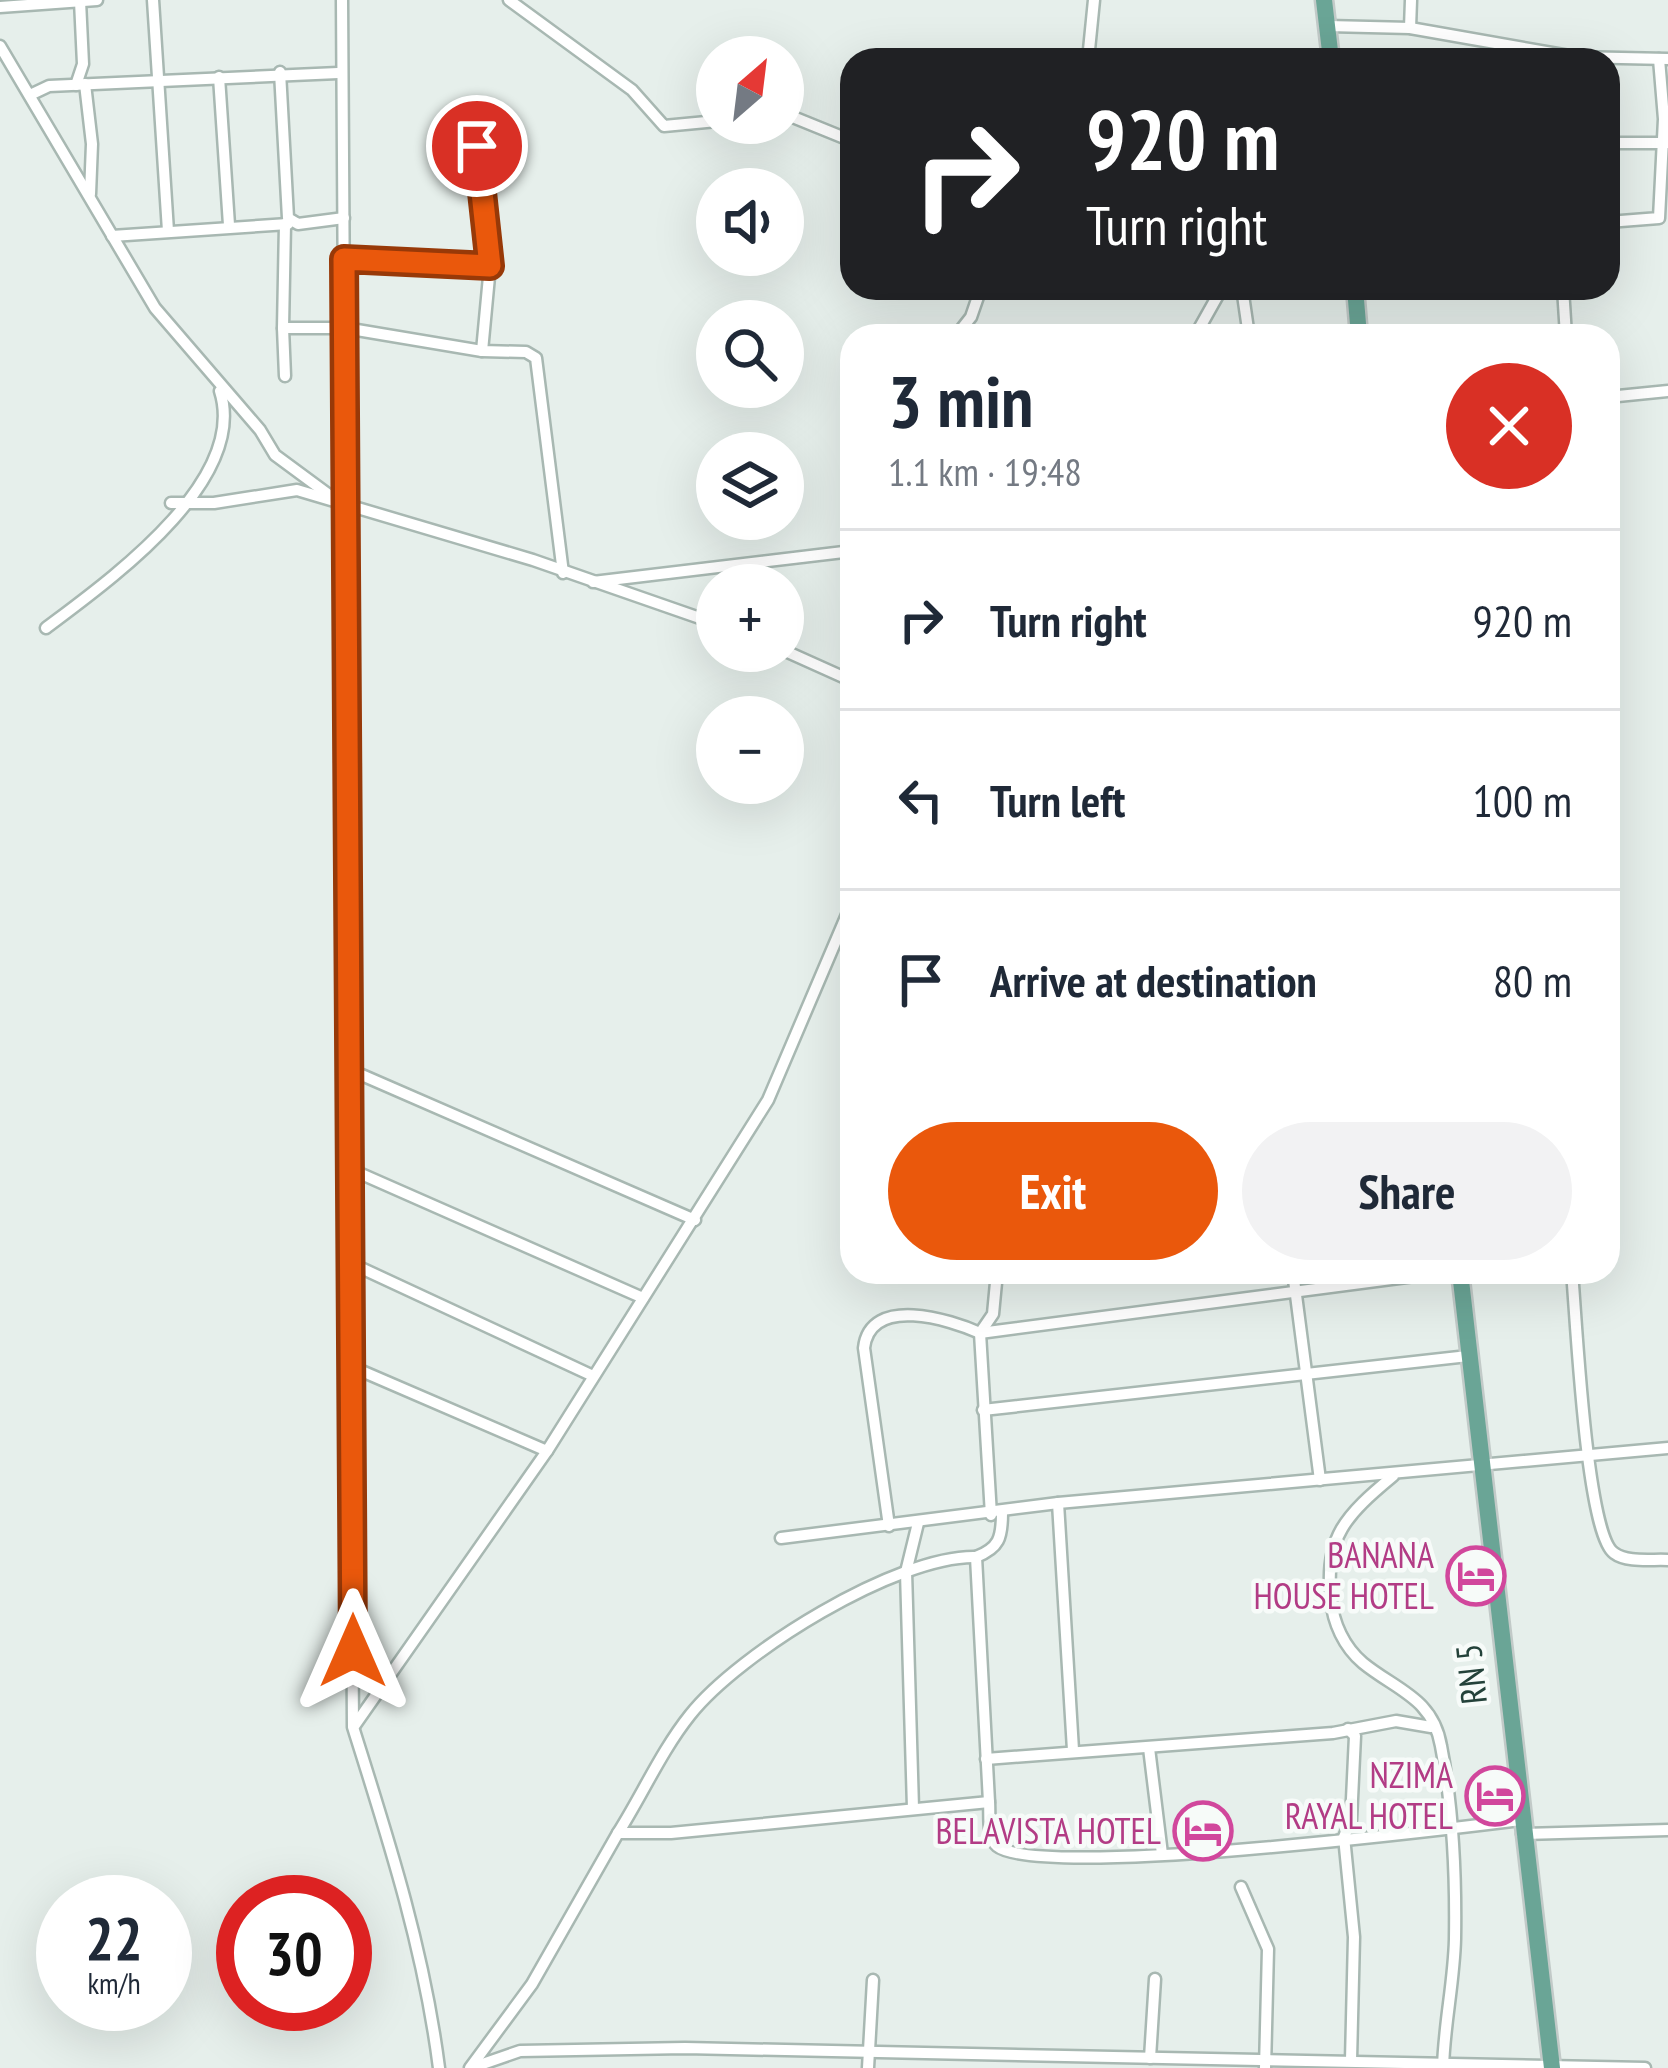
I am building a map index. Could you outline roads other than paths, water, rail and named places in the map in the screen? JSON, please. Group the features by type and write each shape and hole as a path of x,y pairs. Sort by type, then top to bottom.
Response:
{"main road":[{"path":"1324,0 1330,48"},
{"name":"RN 5","path":"1461,1284 1551,2066"}],"street":[{"path":"0,7 92,0"},
{"path":"153,0 167,231"},
{"path":"342,0 338,73 345,328 342,504 350,1169 346,1261 353,1727 411,1909 432,2005 439,2068"},
{"path":"509,0 632,90 664,126 696,123"},
{"path":"1089,48 1094,0"},
{"path":"1409,28 1412,0"},
{"path":"80,1 80,84 92,144 90,194"},
{"path":"1328,26 1409,28 1520,48"},
{"path":"0,46 155,308 260,430 275,455 342,504"},
{"path":"1620,59 1664,59 1663,219 1620,221"},
{"path":"280,72 286,212 291,224 283,328 285,376"},
{"path":"30,95 80,84 338,73"},
{"path":"219,77 229,225"},
{"path":"473,112 490,266 482,351"},
{"path":"804,122 840,136"},
{"path":"1620,143 1664,143"},
{"path":"112,236 344,218"},
{"path":"344,259 490,266"},
{"path":"283,328 345,328 482,351 526,352 541,365 563,573"},
{"path":"46,628 120,572 188,505 218,442 223,399 217,382"},
{"path":"1620,396 1668,391"},
{"path":"171,502 188,505 297,490 696,617"},
{"path":"587,583 840,552"},
{"path":"804,659 840,676"},
{"path":"353,1727 547,1451 591,1375 695,1220 768,1100 840,931"},
{"path":"348,1069 695,1220"},
{"path":"350,1169 643,1298"},
{"path":"346,1261 591,1375"},
{"path":"470,2068 532,1984 691,1714 754,1655 906,1572 993,1550 1001,1538 983,1410 980,1333 993,1314 996,1284"},
{"path":"1294,1284 1320,1480"},
{"path":"889,1526 873,1434 865,1337 897,1316 925,1315 980,1333 1359,1284"},
{"path":"1573,1284 1587,1452 1604,1543 1619,1557 1668,1560"},
{"path":"983,1410 1468,1356"},
{"path":"350,1366 547,1451"},
{"path":"781,1538 1058,1503 1668,1448"},
{"path":"1396,1474 1370,1495 1331,1545 1326,1560 1332,1610 1353,1653 1415,1694 1442,1745 1452,1828 1455,1942 1443,2064"},
{"path":"1058,1503 1073,1750"},
{"path":"913,1808 906,1572 918,1523"},
{"path":"976,1557 992,1840 1016,1854 1162,1854 1452,1828 1668,1830"},
{"path":"986,1759 1355,1730 1414,1721 1431,1727"},
{"path":"1347,2062 1354,1925 1344,1837 1351,1820 1355,1730"},
{"path":"1149,1748 1162,1854"},
{"path":"618,1833 989,1802"},
{"path":"1351,1820 1371,1835"},
{"path":"1241,1887 1268,1949 1267,2064"},
{"path":"1145,2062 1155,1979"},
{"path":"868,2068 873,1980"},
{"path":"470,2068 507,2053 566,2048 868,2053 1076,2063 1645,2068"}],"place":[{"name":"BANANA HOUSE HOTEL","path":"1476,1576"},
{"name":"NZIMA RAYAL HOTEL","path":"1495,1796"},
{"name":"BELAVISTA HOTEL","path":"1203,1831"}]}
